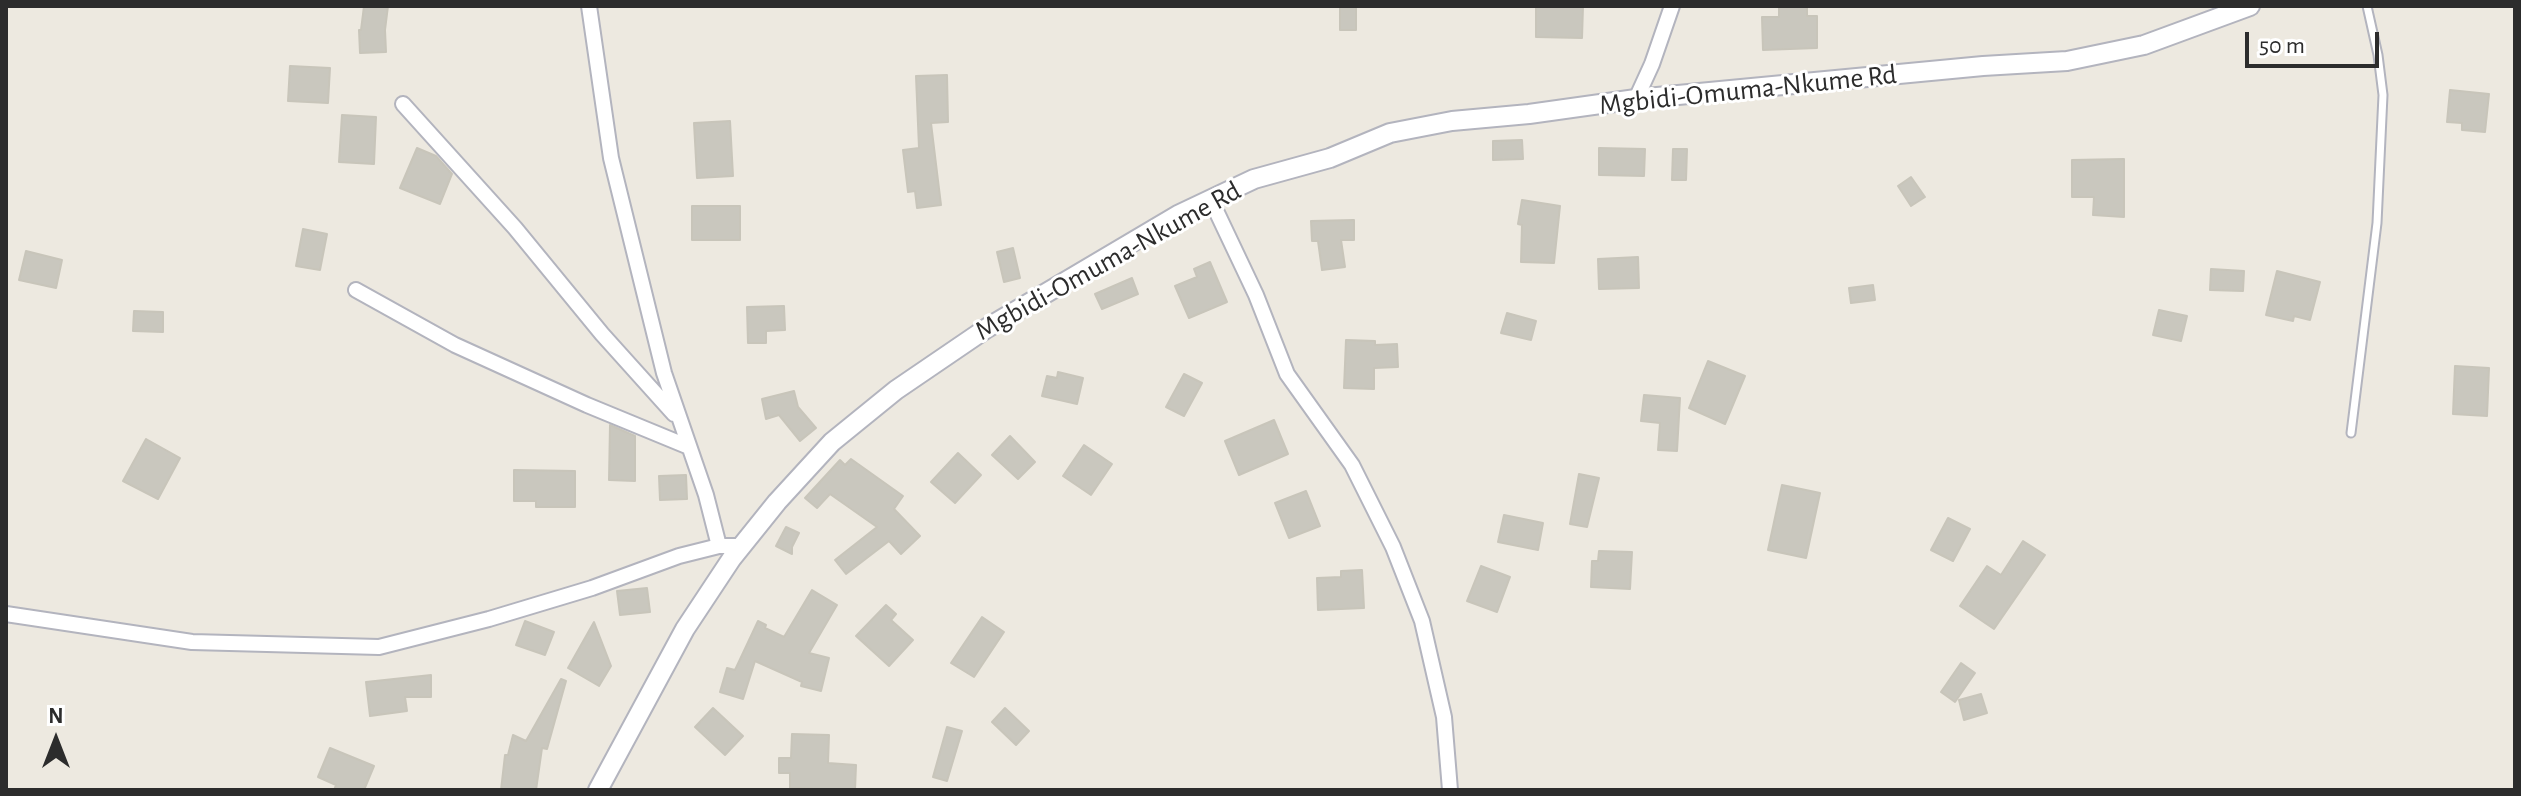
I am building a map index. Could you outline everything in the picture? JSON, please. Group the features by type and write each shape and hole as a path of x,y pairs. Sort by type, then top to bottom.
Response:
{"street":[{"path":"589,6 611,158 664,373 706,495 719,546"},
{"path":"1636,99 1672,6"},
{"name":"Mgbidi-Omuma-Nkume Rd","path":"598,790 685,629 742,546 832,442 896,390 987,328 1178,215 1254,179 1330,158 1390,133 1452,121 1636,99 2067,61 2144,45 2250,6"},
{"path":"403,104 515,228 602,334 679,419"},
{"path":"1211,200 1256,295 1287,374 1352,465 1393,547 1422,621 1444,717 1450,790"},
{"path":"356,290 455,345 689,447"},
{"path":"6,614 192,642 379,647 592,588 679,556 719,546 742,546"}],"lane":[{"path":"2351,433 2371,290 2383,95 2367,6"}],"building":[{"path":"364,6 388,6 386,52 360,53 359,30"},
{"path":"1340,6 1356,6 1356,30 1340,30"},
{"path":"1536,6 1583,6 1582,38 1536,37"},
{"path":"1779,6 1807,6 1807,16 1817,16 1817,48 1763,50 1762,17 1779,17"},
{"path":"290,66 330,68 328,103 288,101"},
{"path":"947,75 948,122 931,123 941,205 917,208 915,191 908,192 903,150 919,148 916,76"},
{"path":"2450,90 2489,94 2485,132 2462,130 2462,123 2447,122"},
{"path":"342,115 376,117 374,164 339,162"},
{"path":"730,121 733,176 697,178 694,123"},
{"path":"1522,140 1523,159 1493,160 1493,141"},
{"path":"417,148 436,156 452,174 440,204 400,188"},
{"path":"1599,148 1645,149 1644,176 1599,175"},
{"path":"1673,149 1687,149 1686,180 1672,180"},
{"path":"2124,159 2124,217 2093,215 2094,197 2072,197 2072,160"},
{"path":"1911,177 1925,197 1911,206 1898,186"},
{"path":"1522,200 1560,206 1554,263 1521,262 1522,225 1518,224"},
{"path":"692,206 740,206 740,240 692,240"},
{"path":"1354,220 1354,240 1341,240 1345,267 1322,270 1318,241 1312,241 1311,221"},
{"path":"303,229 327,234 320,270 296,266"},
{"path":"1013,248 1020,278 1004,282 997,252"},
{"path":"26,251 62,260 56,288 19,280"},
{"path":"1638,257 1639,288 1599,289 1598,259"},
{"path":"1210,262 1227,302 1189,318 1175,286 1197,277 1194,269"},
{"path":"2211,269 2244,271 2243,291 2210,290"},
{"path":"2277,271 2320,282 2310,320 2294,316 2293,321 2266,315"},
{"path":"1132,278 1138,294 1102,309 1095,294"},
{"path":"1873,285 1875,300 1851,303 1849,288"},
{"path":"784,306 785,330 766,331 766,343 748,343 747,307"},
{"path":"2159,310 2187,316 2181,341 2153,335"},
{"path":"134,311 163,312 163,332 133,331"},
{"path":"1507,313 1536,321 1531,340 1501,333"},
{"path":"1346,340 1375,341 1375,345 1397,344 1398,367 1374,368 1374,389 1344,388"},
{"path":"1708,361 1745,376 1725,424 1689,408"},
{"path":"2455,366 2489,368 2487,416 2453,414"},
{"path":"1058,372 1083,378 1077,404 1042,396 1047,376 1057,378"},
{"path":"1184,374 1202,383 1184,416 1166,407"},
{"path":"794,391 798,407 816,428 800,441 779,415 766,419 762,399"},
{"path":"1644,395 1680,398 1677,451 1658,450 1660,423 1641,421"},
{"path":"1274,420 1288,454 1239,475 1225,441"},
{"path":"610,425 635,436 635,481 609,480"},
{"path":"1010,436 1035,462 1018,479 992,455"},
{"path":"146,439 180,458 158,499 123,481"},
{"path":"1084,445 1112,464 1091,495 1063,476"},
{"path":"958,453 981,475 955,503 931,482"},
{"path":"851,459 903,496 894,509 920,536 901,554 889,541 846,574 835,560 877,527 830,494 817,508 805,498 840,460 845,465"},
{"path":"514,470 575,471 575,507 536,507 536,501 514,501"},
{"path":"1579,474 1599,478 1587,527 1570,524"},
{"path":"686,475 687,499 660,500 659,476"},
{"path":"1782,485 1820,493 1806,558 1768,550"},
{"path":"1306,491 1320,526 1289,538 1275,503"},
{"path":"1504,515 1543,523 1538,550 1498,542"},
{"path":"1948,518 1970,529 1953,561 1931,550"},
{"path":"786,527 799,533 792,554 776,546"},
{"path":"2023,541 2045,555 1994,629 1960,606 1987,566 2001,575"},
{"path":"1599,551 1632,552 1630,589 1591,587 1592,561 1598,561"},
{"path":"1481,566 1510,577 1497,612 1467,601"},
{"path":"1362,570 1364,608 1318,610 1317,578 1341,577 1341,571"},
{"path":"647,588 650,612 620,615 617,591"},
{"path":"812,590 837,605 809,653 829,658 821,691 801,686 802,682 755,661 743,699 720,692 727,668 735,670 758,621 784,637"},
{"path":"886,605 896,614 891,620 913,640 889,666 856,636"},
{"path":"982,617 1004,632 974,677 951,663"},
{"path":"525,621 554,632 545,655 516,645"},
{"path":"594,622 611,666 599,686 568,668"},
{"path":"1961,663 1975,673 1955,702 1941,692"},
{"path":"431,675 431,697 405,697 407,711 370,716 366,682"},
{"path":"561,679 566,681 547,749 542,748 536,790 501,790 505,755 508,755 513,735 526,741"},
{"path":"1981,694 1987,713 1964,720 1959,700"},
{"path":"713,708 743,736 725,755 695,727"},
{"path":"1005,708 1029,731 1016,745 992,722"},
{"path":"947,727 962,731 947,781 933,777"},
{"path":"792,734 829,735 828,763 856,765 855,790 790,788 790,773 779,773 779,758 791,758"},
{"path":"330,748 374,766 364,790 334,790 336,785 318,777"}]}
